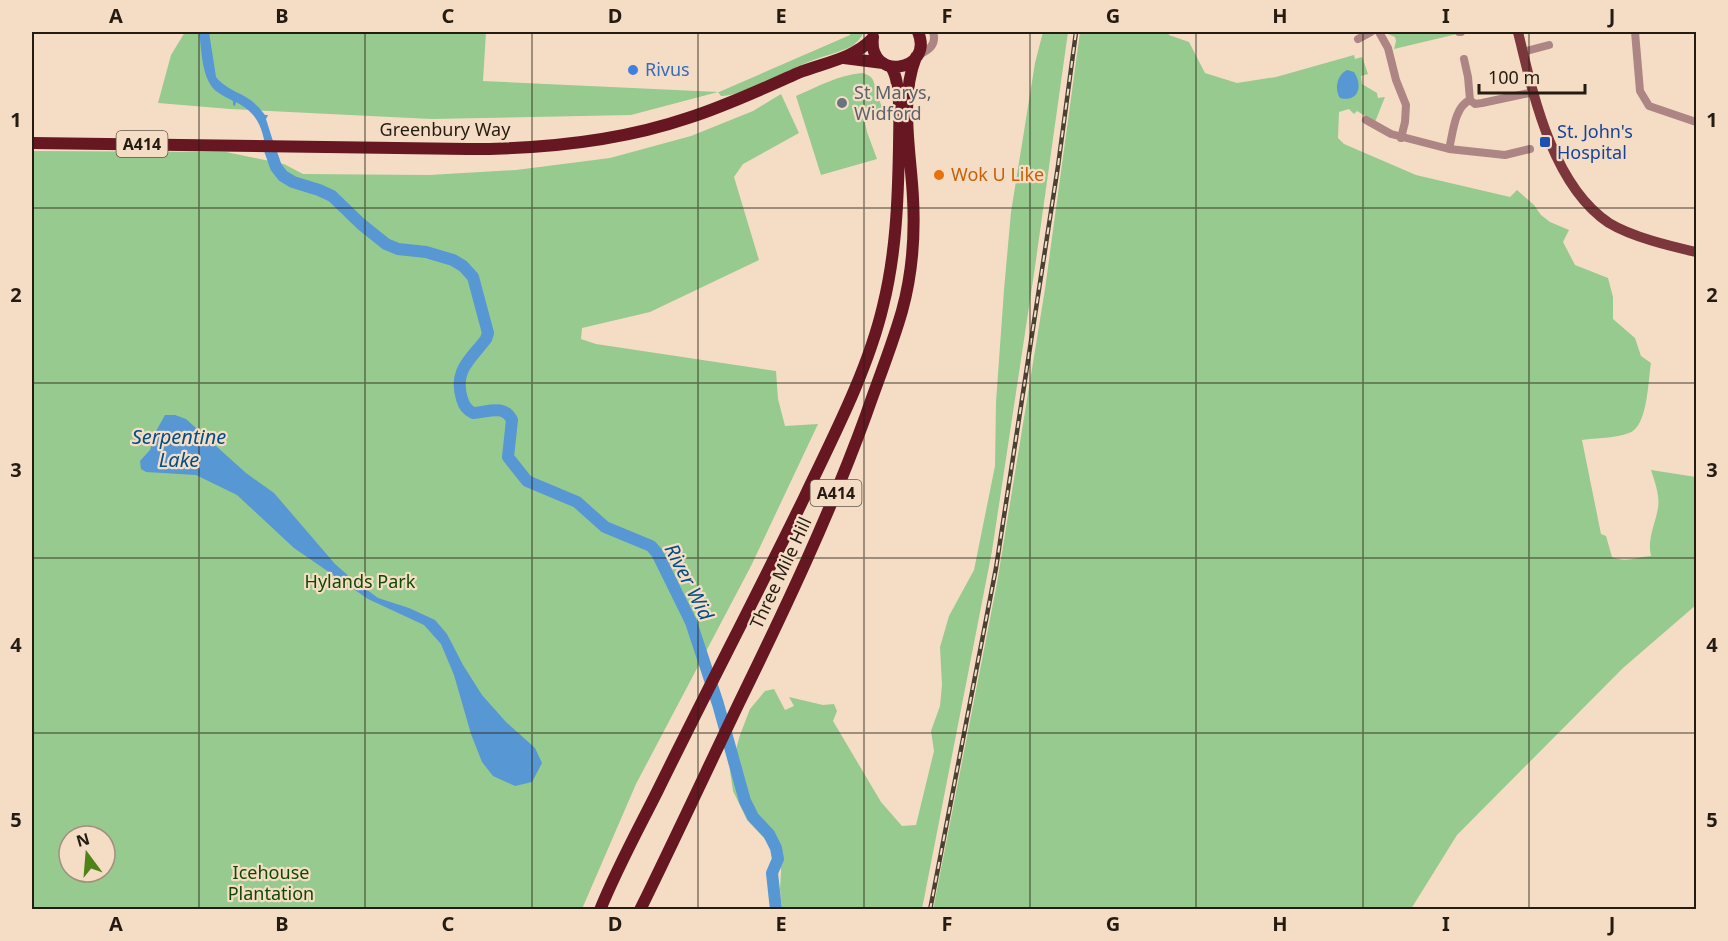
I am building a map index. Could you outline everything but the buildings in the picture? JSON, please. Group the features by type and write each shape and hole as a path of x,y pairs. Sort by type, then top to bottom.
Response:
{"highway":[{"name":"A414","path":"917,56 921,43 918,32"},
{"name":"A414","path":"873,35 874,53 888,65"},
{"name":"Greenbury Way","path":"32,143 500,149 593,141 634,134 688,119 813,67 843,58 862,48 873,35"},
{"path":"888,65 898,67 907,65 917,56"},
{"name":"Three Mile Hill","path":"640,909 802,573 882,373 903,308 910,270 914,198 908,103 911,74 917,56"},
{"name":"Greenbury Way","path":"843,58 888,65"},
{"name":"Three Mile Hill","path":"600,909 628,848 793,520 860,375 883,307 895,238 899,165 898,87 896,76 888,65"}],"main road":[{"path":"1518,32 1548,137 1559,163 1585,201 1610,223 1624,231 1696,252"}],"street":[{"path":"917,56 931,48 934,32"},
{"path":"1358,39 1371,32"},
{"path":"1379,32 1388,48 1396,80 1406,105 1407,114 1401,138"},
{"path":"1635,32 1640,92 1649,106 1696,123"},
{"path":"1523,52 1549,45"},
{"path":"1464,59 1470,100 1475,104 1534,92"},
{"path":"1449,149 1460,108 1470,100"},
{"path":"1366,120 1401,138 1449,149 1505,155 1530,149"}],"green space":[{"path":"185,32 486,32 483,81 719,92 850,35 850,32 864,32 852,46 808,62 740,92 721,96 718,92 631,115 431,119 158,103 171,55"},
{"path":"1043,32 1068,32 992,551 922,909 782,909 780,855 747,820 733,791 730,771 750,709 765,691 774,689 785,710 794,706 789,697 823,705 834,704 837,711 833,721 881,802 902,826 916,825 934,751 931,731 940,706 942,685 940,647 949,616 974,570 995,466 996,402 1011,212 1035,63"},
{"path":"1080,32 1168,32 1169,35 1189,42 1205,73 1237,83 1276,77 1354,55 1355,59 1362,57 1368,74 1361,76 1362,84 1377,93 1378,98 1385,97 1375,122 1357,111 1354,114 1349,109 1339,112 1338,138 1344,144 1416,175 1510,197 1517,190 1550,222 1569,230 1563,242 1575,265 1608,278 1613,297 1613,319 1635,338 1641,356 1651,363 1644,413 1635,429 1618,436 1582,440 1601,534 1606,536 1612,557 1627,560 1651,556 1651,538 1658,503 1657,489 1651,470 1696,477 1696,605 1623,668 1457,835 1411,909 933,910 997,583 1045,289"},
{"path":"1391,32 1456,32 1457,34 1394,49 1396,41 1395,37 1388,34"},
{"path":"862,73 873,79 882,107 864,118 877,159 821,175 796,96 836,79"},
{"name":"Hylands Park","path":"781,94 799,133 743,164 734,177 759,260 650,312 582,328 581,339 596,344 776,371 778,399 785,426 818,424 751,566 636,784 582,909 32,910 32,151 226,152 284,164 303,174 429,175 516,170 610,158 691,136 753,111"}],"water":[{"path":"199,32 209,32 216,77 225,86 253,102 265,115 268,115 266,119 278,157 268,158 259,125 251,113 236,102 235,106 233,105 233,101 218,92 207,79"},
{"path":"1347,70 1354,72 1359,87 1355,95 1346,99 1340,98 1337,91 1341,75"},
{"name":"Serpentine Lake","path":"165,415 175,415 186,419 246,473 274,493 335,564 351,578 378,598 409,608 435,620 447,634 482,695 506,722 535,748 542,763 532,782 515,786 493,776 482,762 471,734 454,675 441,644 424,625 368,599 294,548 237,495 196,475 146,472 141,469 140,461 150,450 155,433"}],"waterway":[{"name":"River Wid","path":"268,144 276,167 283,176 332,196 386,244 398,249 426,252 453,260 463,266 473,277 488,333 486,339 469,359 460,380 462,399 467,409 473,413 500,410 509,415 512,420 508,457 527,481 577,502 605,527 651,546 657,553 691,622 718,704 745,801 753,817 769,834 776,848 778,859 772,873 776,910"}],"railway":[{"path":"930,910 996,568 1058,166 1076,32"}],"place":[{"name":"Rivus","path":"633,70"},
{"name":"St Marys, Widford","path":"842,103"},
{"name":"St. John's Hospital","path":"1545,142"},
{"name":"Wok U Like","path":"939,175"}],"park label":[{"name":"Icehouse Plantation","path":"271,883"}]}
